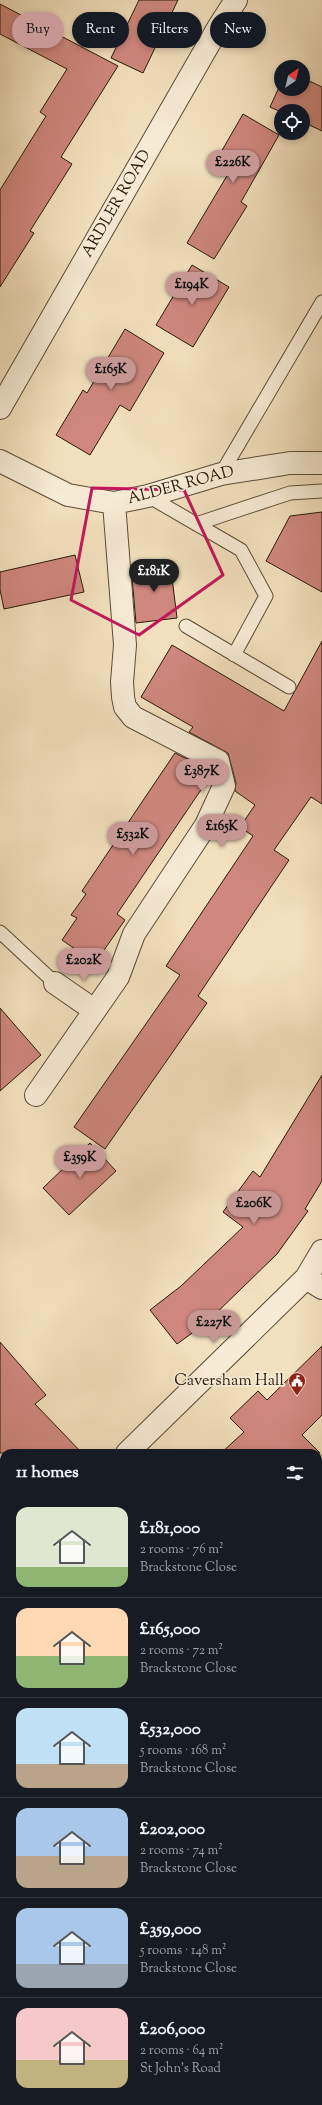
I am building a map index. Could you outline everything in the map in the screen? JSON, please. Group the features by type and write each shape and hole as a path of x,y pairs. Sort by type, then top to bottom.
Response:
{"street":[{"name":"ARDLER ROAD","path":"0,408 214,35 236,0"},
{"name":"ALDER ROAD","path":"0,461 68,495 114,503 148,496 221,474 290,463 322,463"},
{"path":"36,1095 118,977 134,934 206,825 224,786 218,761 133,717 126,707 122,682 125,645 114,503"},
{"path":"55,983 94,1010"},
{"path":"131,1449 314,1283 322,1251"}],"lane":[{"path":"221,474 322,302"},
{"path":"196,524 290,493 322,491"},
{"path":"148,496 241,550 266,596 234,655"},
{"path":"186,626 289,687"},
{"path":"0,932 55,983"}],"highlighted area":[{"path":"92,488 184,490 223,575 139,635 71,600"}],"building":[{"path":"139,0 178,0 172,12 137,12 137,48 155,48 143,73 111,58 116,48 129,48 129,21"},
{"path":"0,4 15,12 12,12 12,40 0,34"},
{"path":"64,38 72,42 72,48 84,48 118,66 61,157 72,164 30,231 34,233 0,287 0,190 46,116 40,112 67,69 27,48 64,48"},
{"path":"310,81 322,87 322,131 310,125 310,104 274,104 274,109 270,107 275,96 310,96"},
{"path":"243,114 274,132 274,140 276,140 241,202 247,206 214,259 187,243 228,174 213,166"},
{"path":"192,265 229,287 193,347 156,325"},
{"path":"125,329 164,353 130,411 120,405 90,455 56,435 83,390 87,393"},
{"path":"322,512 322,592 266,561 290,516"},
{"path":"75,555 84,592 4,609 0,590 0,572"},
{"path":"170,562 177,618 136,623 131,567"},
{"path":"322,641 322,804 311,797 274,850 289,860 198,996 207,1003 105,1149 74,1127 180,975 166,966 253,836 240,827 255,805 235,791 236,783 228,753 189,732 193,727 141,697 172,645 284,711"},
{"path":"175,753 207,769 209,778 117,914 125,920 95,963 62,940 77,918 71,915 86,894 82,891"},
{"path":"0,1008 41,1055 0,1091"},
{"path":"322,1075 322,1181 305,1209 308,1211 277,1254 206,1323 177,1344 150,1310 181,1286 243,1227 223,1212 253,1171 260,1177"},
{"path":"90,1143 116,1171 69,1215 43,1188"},
{"path":"0,1342 46,1395 35,1404 78,1449 0,1449"},
{"name":"Caversham Hall","path":"322,1346 322,1415 302,1435 316,1449 225,1449 244,1432 230,1418 258,1391 267,1400"}],"place":[{"name":"Caversham Hall","path":"297,1396"}]}
